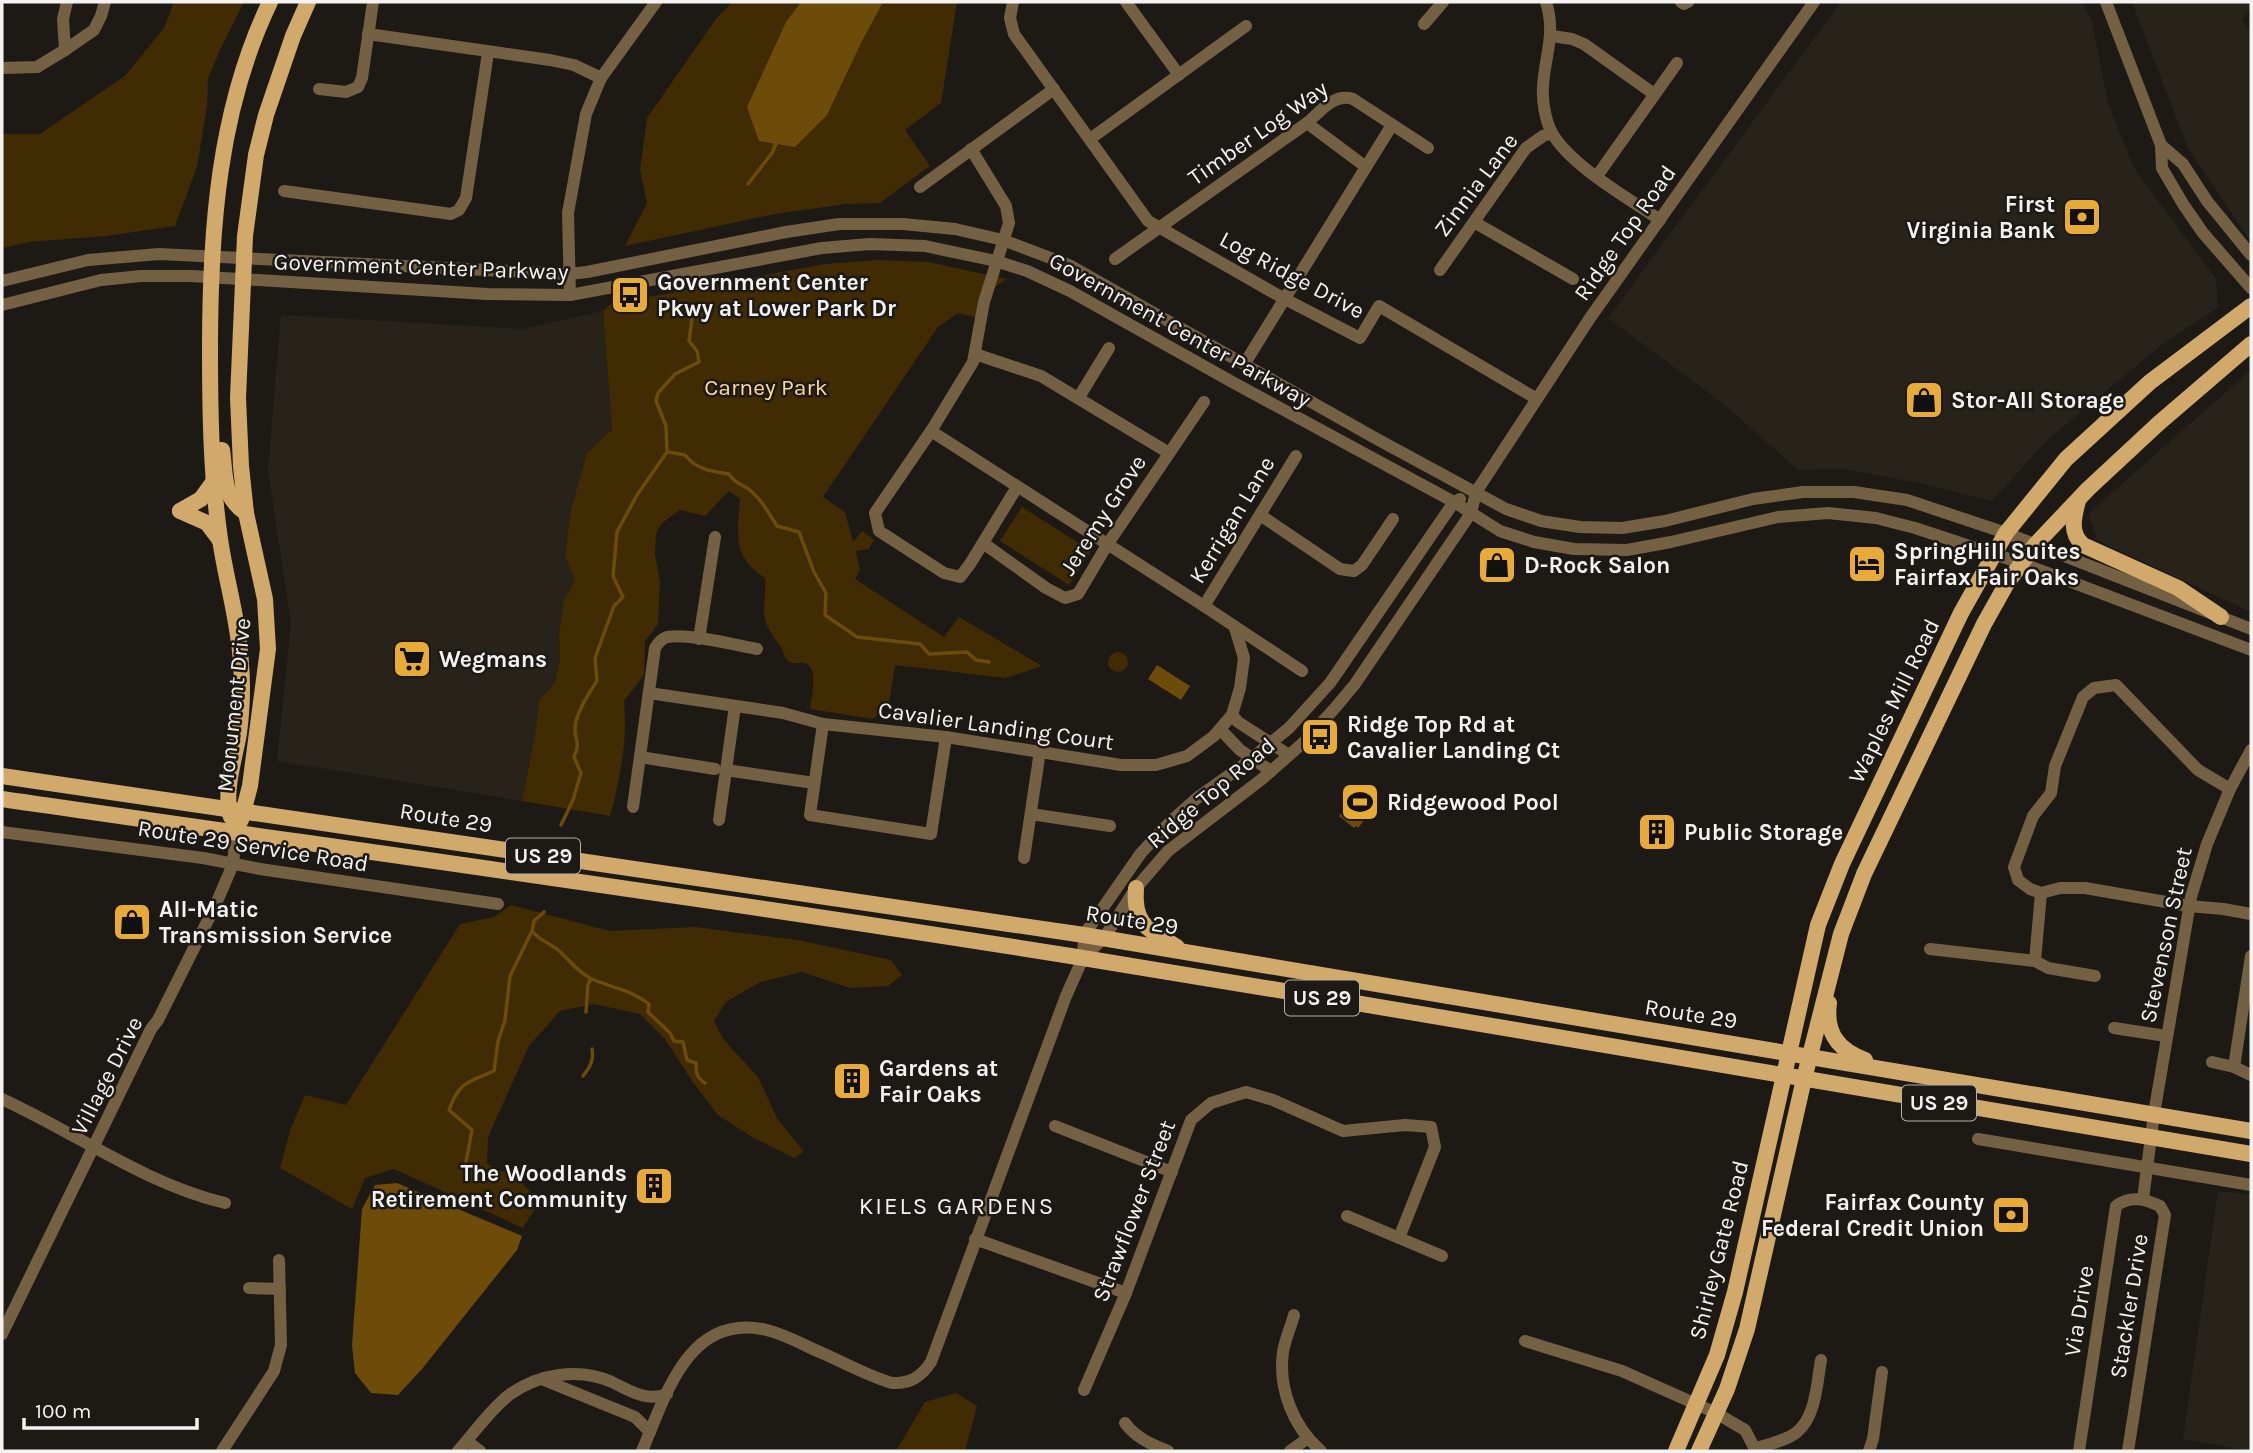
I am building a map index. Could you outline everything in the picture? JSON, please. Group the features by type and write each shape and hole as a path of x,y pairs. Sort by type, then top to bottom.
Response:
{"main road":[{"name":"Monument Drive","path":"236,832 228,808 242,702 241,665 220,540 214,481 209,393 210,278 217,198 230,117 240,79 270,2"},
{"name":"Monument Drive","path":"236,832 245,811 268,649 265,599 246,513 241,466 238,398 244,257 255,166 266,115 293,36 308,2"},
{"name":"Waples Mill Road","path":"1788,1054 1818,925 1837,874 1961,613 2006,533 2090,435 2150,382 2251,306"},
{"name":"Waples Mill Road","path":"1810,1057 1837,947 1864,874 1984,624 2021,563 2078,500 2159,422 2251,344"},
{"path":"209,393 221,444 229,497 233,505 246,513"},
{"path":"214,481 201,499 180,511 207,523 220,540"},
{"path":"2078,500 2073,525 2082,545 2178,588 2221,617"},
{"name":"Route 29","path":"2,776 1104,938 2251,1131"},
{"name":"Route 29","path":"2,799 1083,958 1783,1075 2020,1118 2251,1154"},
{"path":"1136,888 1135,903 1140,920 1152,932 1185,952"},
{"path":"1837,947 1828,1012 1833,1039 1848,1053 1876,1064 1915,1074"},
{"name":"Shirley Gate Road","path":"1676,1451 1717,1355 1735,1292 1788,1054"},
{"name":"Shirley Gate Road","path":"1699,1451 1737,1362 1754,1303 1810,1057"}],"street":[{"path":"65,50 62,19 67,2"},
{"path":"2,68 37,67 65,50 94,30 104,2"},
{"path":"319,89 346,92 358,88 362,79 373,2"},
{"path":"570,295 568,213 586,114 601,78 656,2"},
{"name":"Log Ridge Drive","path":"1013,2 1010,18 1014,34 1148,221 1283,298 1360,338 1379,306 1537,399"},
{"path":"1126,2 1179,75"},
{"path":"1424,24 1443,2"},
{"path":"1546,2 1552,36 1542,90 1552,133 1574,159 1660,220"},
{"path":"1681,2 1688,2"},
{"path":"2106,2 2161,145 2162,168 2203,233 2251,288"},
{"name":"Ridge Top Road","path":"1083,958 1104,938 1136,888 1168,852 1289,755 1354,684 1471,513 1476,492 1537,399 1810,4"},
{"path":"1090,139 1246,26"},
{"path":"368,34 574,65 601,78"},
{"path":"1552,36 1584,44 1654,94"},
{"path":"285,191 451,214 459,209 466,198 488,53"},
{"path":"1597,176 1677,63"},
{"path":"920,187 1054,89"},
{"name":"Timber Log Way","path":"1115,259 1307,123 1336,98 1345,96 1353,99 1428,148"},
{"path":"1307,123 1366,167"},
{"path":"1245,363 1392,125"},
{"name":"Zinnia Lane","path":"1440,270 1526,148 1552,133"},
{"path":"2161,145 2183,164 2222,222 2251,255"},
{"path":"971,149 1006,206 1009,223 984,302 973,362 931,431 875,513 879,531 944,573 960,576 1017,487"},
{"path":"1474,222 1573,279"},
{"name":"Government Center Parkway","path":"2,281 88,260 159,254 569,274 839,224 903,223 956,229 1003,240 1069,265 1506,509 1541,521 1580,527 1622,528 1803,492 1854,492 1907,500 2006,533 2251,629"},
{"name":"Government Center Parkway","path":"2,305 101,279 141,276 474,293 570,295 834,247 870,244 925,246 996,261 1070,290 1234,383 1454,502 1500,531 1535,542 1574,549 1627,550 1778,517 1828,513 1889,522 2021,563 2251,650"},
{"path":"1079,397 1109,348"},
{"path":"975,354 1041,376 1169,453"},
{"name":"Jeremy Grove","path":"983,542 1046,588 1065,598 1078,594 1107,545 1204,401"},
{"path":"931,431 1302,671"},
{"name":"Kerrigan Lane","path":"1204,606 1296,456"},
{"path":"1454,502 1476,492"},
{"name":"Ridge Top Road","path":"1084,935 1124,875 1155,837 1197,798 1289,728 1329,683 1454,502"},
{"path":"1260,514 1340,569 1354,571 1362,565 1393,519"},
{"path":"699,639 715,537"},
{"name":"Cavalier Landing Court","path":"649,693 783,713 823,724 946,737 1121,765 1156,765 1187,756 1220,729 1232,715 1240,688 1244,657 1235,628"},
{"path":"633,807 658,642 666,637 699,639 757,649"},
{"path":"2230,789 2197,770 2116,685 2094,688 2083,697 2055,766 2051,793 2033,816 2014,867 2018,880 2041,893 2060,888 2085,888 2251,914"},
{"path":"719,820 720,769 735,706"},
{"path":"1232,715 1238,722 1289,755"},
{"path":"823,724 810,815 931,834 946,737"},
{"path":"1220,729 1240,750 1271,771"},
{"name":"Stevenson Street","path":"2151,1138 2189,906 2207,844 2230,789 2251,750"},
{"path":"1024,858 1040,751"},
{"path":"640,757 814,783"},
{"path":"1031,814 1110,826"},
{"name":"Route 29 Service Road","path":"2,832 498,904"},
{"name":"Village Drive","path":"2,1334 151,1029 211,915 233,864 236,832"},
{"path":"2035,961 2041,893"},
{"path":"642,1451 681,1365 690,1352 709,1337 733,1328 777,1333 892,1383 917,1378 931,1362 1066,996 1083,958 1084,935"},
{"path":"1930,949 2035,961 2048,968 2095,976"},
{"path":"2234,1067 2251,956"},
{"path":"2114,1028 2166,1036"},
{"path":"2212,1062 2234,1067 2251,1075"},
{"name":"Strawflower Street","path":"1084,1390 1126,1293 1191,1120 1211,1103 1246,1092 1273,1100 1343,1130 1405,1125 1431,1127 1435,1147 1399,1238"},
{"path":"2,1099 170,1184 199,1197 225,1203"},
{"path":"1055,1126 1172,1172"},
{"path":"2143,1199 2151,1138"},
{"path":"1978,1139 2251,1185"},
{"name":"Via Drive","path":"2079,1451 2116,1206 2121,1202 2143,1199"},
{"name":"Stackler Drive","path":"2128,1451 2165,1215 2160,1206 2143,1199"},
{"path":"1347,1216 1442,1256"},
{"path":"975,1239 1126,1293"},
{"path":"222,1451 274,1371 281,1346 279,1260"},
{"path":"249,1288 279,1289"},
{"path":"1294,1315 1284,1348 1283,1382 1290,1408 1308,1438 1321,1451"},
{"path":"1525,1341 1622,1371 1716,1413 1745,1430 1756,1450 1797,1432 1808,1419 1821,1360"},
{"path":"1868,1451 1873,1439 1882,1372"},
{"path":"458,1451 509,1395 541,1380 564,1374 585,1374 601,1377 646,1397 655,1399 667,1394"},
{"path":"541,1380 565,1387 635,1417 650,1432"},
{"path":"1125,1423 1144,1441 1168,1451"},
{"path":"1290,1451 1308,1438"},
{"path":"467,1441 480,1451"}],"shaded area":[{"path":"801,2 883,2 827,115 795,147 759,141 747,107 786,22"},
{"path":"1841,2 2083,2 2092,21 2108,103 2134,168 2216,279 2218,308 2165,342 2047,440 1992,501 1919,483 1844,469 1798,470 1725,405 1608,318"},
{"path":"2132,2 2251,2 2251,10 2241,20 2251,31 2251,242 2188,148"},
{"path":"603,311 612,429 587,453 571,509 565,556 576,580 563,603 559,635 560,659 555,682 539,701 522,801 277,761 291,624 268,470 281,315 523,329"},
{"path":"2251,370 2251,612 2097,540 2089,513"},
{"path":"1157,665 1190,686 1181,700 1148,679"},
{"name":"Ridgewood Pool","path":"1364,786 1377,793 1362,811 1365,819 1358,828 1354,828 1339,816"},
{"path":"397,1183 522,1236 517,1250 398,1395 371,1393 355,1373 352,1345 362,1209 375,1185"},
{"path":"2218,1191 2251,1195 2251,1451 2183,1439"}],"green space":[{"path":"174,2 244,2 208,79 207,106 197,167 175,226 106,236 29,242 2,248 2,134 40,134 125,76 164,28"},
{"path":"732,2 957,2 941,103 905,130 930,166 880,203 846,204 775,214 625,246 647,203 640,170 647,118 716,19"},
{"name":"Carney Park","path":"877,260 928,262 1007,279 983,295 978,318 958,313 938,327 823,497 845,512 853,542 862,531 874,540 869,549 856,551 860,570 855,579 944,637 959,617 1042,666 1005,678 895,665 889,704 873,719 810,709 812,670 804,663 791,663 787,660 767,626 764,612 765,578 746,561 742,552 738,534 740,499 729,491 705,516 680,510 662,523 656,533 655,554 660,582 658,624 645,641 644,675 624,701 622,759 610,816 522,801 539,701 555,682 560,659 559,635 563,603 575,580 565,556 571,509 587,453 612,429 603,311 611,304 825,264"},
{"path":"1022,507 1091,551 1069,585 1000,541"},
{"path":"1114,652 1122,652 1128,662 1122,672 1114,672 1108,666 1108,658"},
{"path":"511,905 610,931 695,927 798,940 891,960 902,975 888,986 850,988 802,972 760,982 726,1002 714,1021 723,1039 758,1077 777,1118 804,1152 794,1158 752,1137 718,1115 665,1039 640,1014 594,1004 560,1011 529,1046 488,1137 487,1164 519,1179 539,1202 523,1228 394,1169 365,1178 352,1209 280,1168 291,1128 305,1095 346,1105 460,924 494,917"},
{"path":"956,1393 977,1406 965,1451 896,1451 925,1402"}],"waterway":[{"path":"748,184 772,153 778,139"},
{"path":"561,825 573,800 581,773 574,757 577,717 597,681 595,658 614,606 623,597 613,576 617,532 637,495 667,452 666,426 656,401 658,393 675,374 699,362 697,351 689,341 692,319"},
{"path":"668,452 685,455 694,464 705,469 729,474 756,496 777,526 799,532 814,572 826,593 825,615 857,637 920,644 929,654 967,652 976,660 989,662"},
{"path":"544,912 534,921 532,931 585,975 635,995 649,1004 648,1012 670,1033 674,1041 683,1042 687,1060 696,1063 697,1074 705,1083"},
{"path":"466,1162 472,1130 449,1110 461,1088 494,1071 498,1041 505,1020 510,976 532,931"},
{"path":"586,1012 588,984 591,979"},
{"path":"583,1076 591,1064 592,1049"}],"place":[{"name":"First Virginia Bank","path":"2082,217"},
{"name":"Government Center Pkwy at Lower Park Dr","path":"630,295"},
{"name":"Stor-All Storage","path":"1924,400"},
{"name":"SpringHill Suites Fairfax Fair Oaks","path":"1867,564"},
{"name":"D-Rock Salon","path":"1497,565"},
{"name":"Wegmans","path":"412,659"},
{"name":"Ridge Top Rd at Cavalier Landing Ct","path":"1320,737"},
{"name":"Ridgewood Pool","path":"1360,802"},
{"name":"Public Storage","path":"1657,832"},
{"name":"All-Matic Transmission Service","path":"132,922"},
{"name":"Gardens at Fair Oaks","path":"852,1081"},
{"name":"The Woodlands Retirement Community","path":"654,1186"},
{"name":"Fairfax County Federal Credit Union","path":"2011,1215"}],"district":[{"name":"KIELS GARDENS","path":"957,1206"}]}
